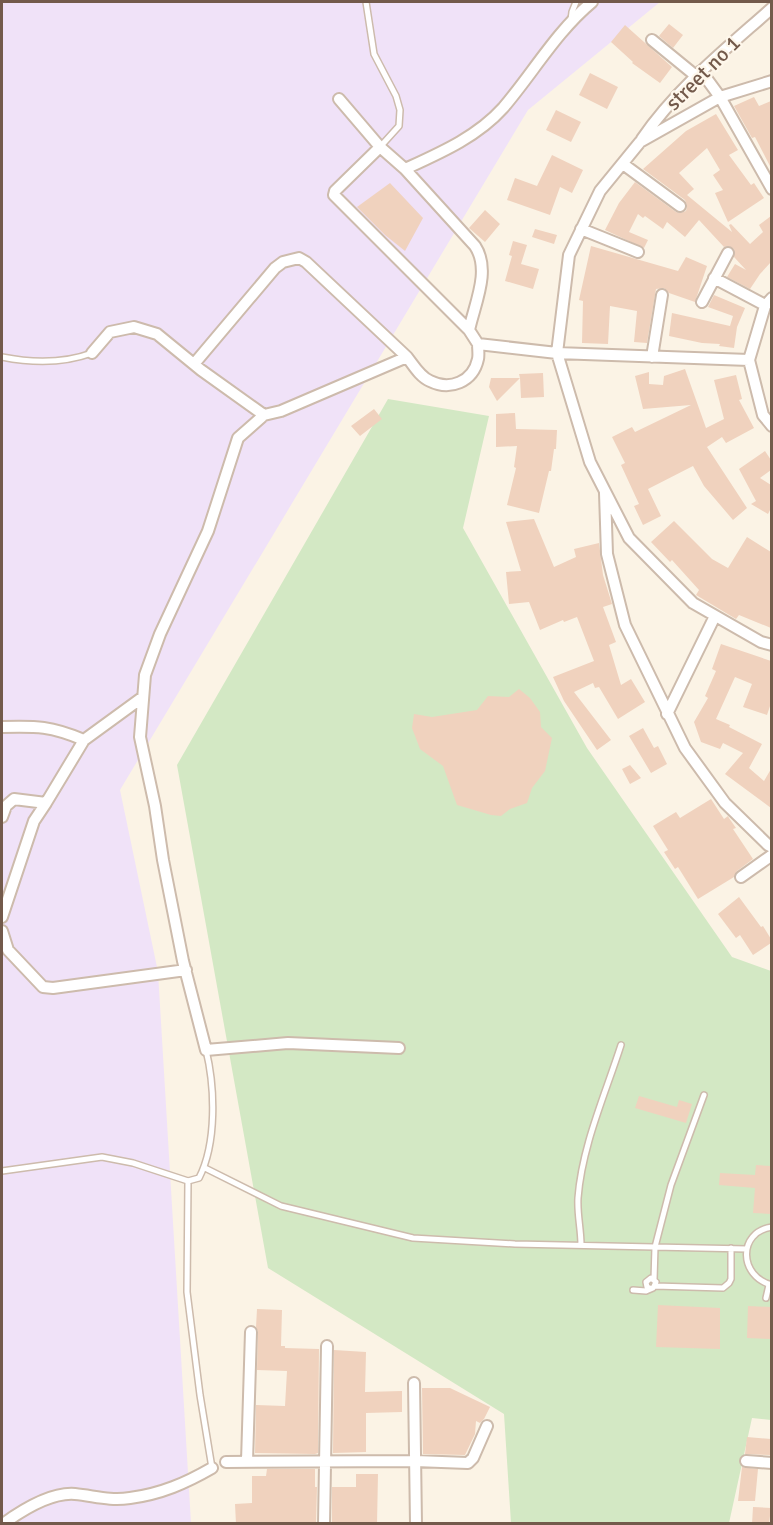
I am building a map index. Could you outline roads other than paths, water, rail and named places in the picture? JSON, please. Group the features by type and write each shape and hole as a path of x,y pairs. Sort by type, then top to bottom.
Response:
{"street":[{"path":"405,169 472,135 501,110 571,20 592,2"},
{"name":"street no 1","path":"557,353 569,255 600,191 654,123 699,73 771,8"},
{"path":"652,40 699,73 720,97 771,189"},
{"path":"640,142 720,97 771,81"},
{"path":"339,99 380,147 405,169 481,255 483,271 469,330"},
{"path":"194,364 275,268 283,262 299,258 407,357 429,381 446,386 460,384 471,373 478,359 478,345 469,330 334,195 335,191 380,147"},
{"path":"623,164 680,206"},
{"path":"581,229 638,252"},
{"path":"702,303 728,253"},
{"path":"714,279 768,302 749,360 763,415 771,426"},
{"path":"652,357 662,295"},
{"path":"92,353 110,332 134,327 157,334 264,415"},
{"path":"478,345 557,353 749,360"},
{"path":"557,353 590,462 629,538 693,603 761,642 771,645"},
{"path":"399,1048 288,1043 206,1050 186,970 140,737 145,675 160,634 208,531 238,438 264,415 281,411 407,357"},
{"path":"604,490 607,555 625,625 685,748 725,803 771,847"},
{"path":"667,714 715,616"},
{"path":"2,918 5,893 34,821 84,740 143,697"},
{"path":"2,728 43,727 60,730 84,740"},
{"path":"2,817 6,806 14,799 46,803"},
{"path":"741,877 771,855"},
{"path":"2,930 9,950 43,987 53,988 186,970"},
{"path":"247,1461 251,1332"},
{"path":"324,1524 327,1346"},
{"path":"414,1383 416,1524"},
{"path":"226,1462 471,1462 487,1426"},
{"path":"746,1461 771,1463"},
{"path":"3,1524 25,1508 55,1498 71,1494 101,1500 129,1499 183,1485 212,1468"}],"lane":[{"path":"366,2 374,54 396,96 400,110 399,126 380,147"},
{"path":"571,20 576,2"},
{"path":"2,357 39,363 75,359 92,353"},
{"path":"581,1245 578,1198 584,1164 592,1132 621,1045"},
{"path":"2,1171 102,1157 133,1163 188,1181 199,1179 204,1168 211,1133 212,1075 206,1050"},
{"path":"653,1285 655,1247 670,1185 704,1095"},
{"path":"204,1168 281,1206 413,1238 747,1249"},
{"path":"188,1181 187,1292 212,1468"},
{"path":"766,1298 770,1285 753,1276 746,1258 751,1239 758,1232 771,1227"},
{"path":"633,1290 646,1291 653,1285 723,1288 730,1279 730,1248"}]}
